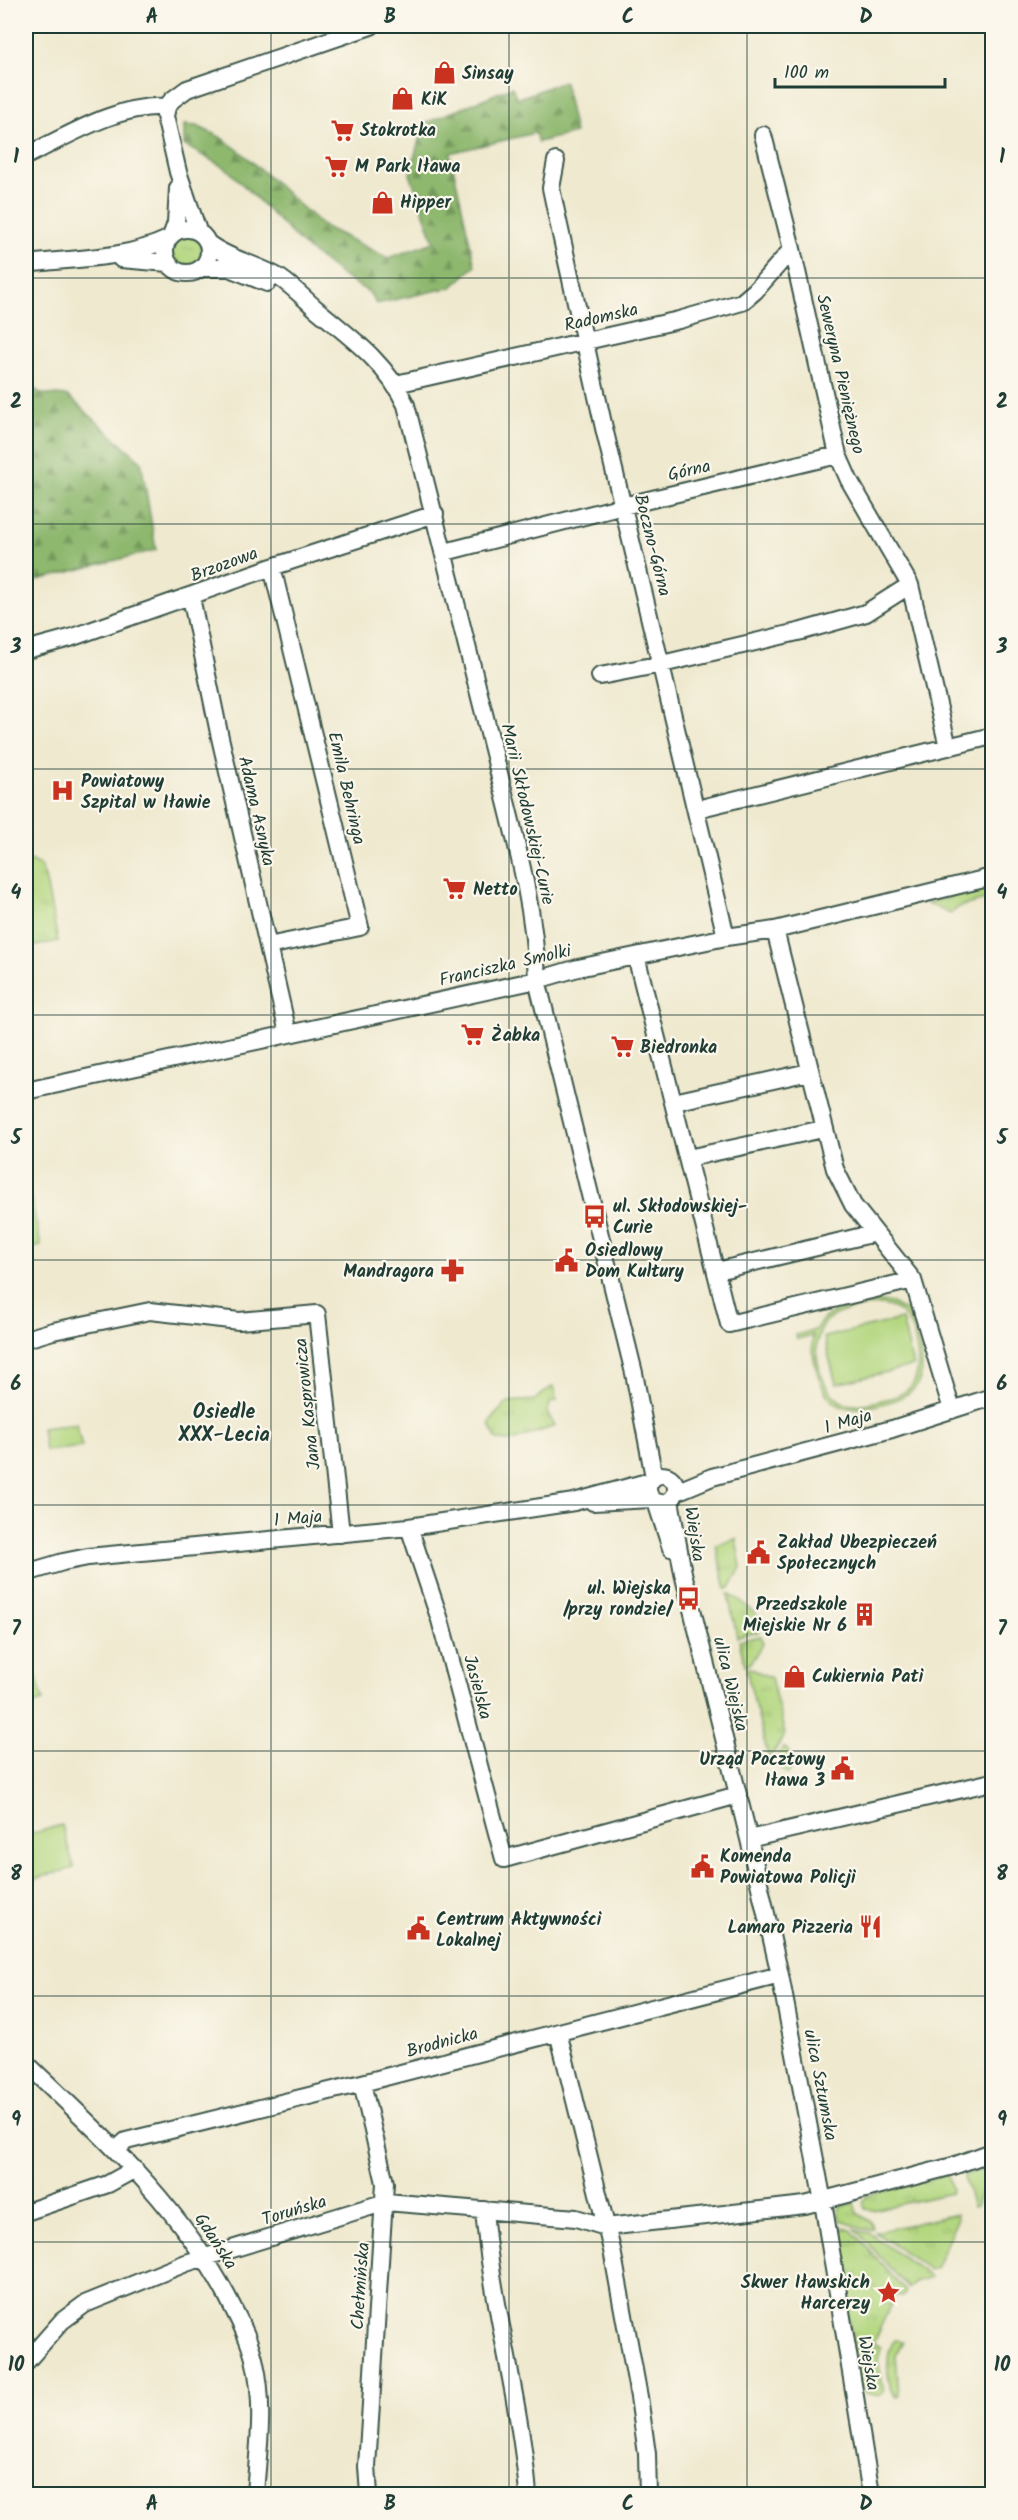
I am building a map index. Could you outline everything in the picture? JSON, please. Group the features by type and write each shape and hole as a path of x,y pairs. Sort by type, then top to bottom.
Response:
{"street":[{"path":"178,172 178,207 165,251 172,268 191,273 202,267 209,257 178,172 165,116 172,100 187,89 341,31 371,26"},
{"path":"26,156 127,111 150,106 167,107"},
{"name":"Seweryna Pieniężnego","path":"763,135 792,249 838,455 849,480 910,585 948,747"},
{"name":"Boczno-Górna","path":"556,161 550,188 726,937"},
{"path":"26,264 88,259 139,249 170,237 185,228 203,238"},
{"name":"Marii Skłodowskiej-Curie","path":"203,238 219,251 281,279 364,348 396,384 406,405 445,552 523,872 535,934 537,980 634,1373 650,1410 662,1488"},
{"name":"Radomska","path":"396,384 679,320 742,302 755,291 792,249"},
{"path":"88,259 168,263"},
{"name":"Marii Skłodowskiej-Curie","path":"202,267 229,268 252,276 309,303"},
{"name":"Górna","path":"445,552 623,506 838,455"},
{"name":"Brzozowa","path":"26,650 70,638 272,567 435,514"},
{"name":"Emila Behringa","path":"268,946 360,927 272,567"},
{"path":"600,676 802,631 866,613 910,585"},
{"name":"Adama Asnyka","path":"190,597 288,1033"},
{"path":"696,809 993,736"},
{"name":"Franciszka Smolki","path":"26,1091 537,980 578,968 726,937 775,930 993,877"},
{"path":"775,930 823,1129 842,1187 913,1280 952,1410"},
{"path":"636,956 729,1324 913,1280"},
{"path":"674,1102 809,1072"},
{"path":"688,1158 823,1129"},
{"path":"717,1271 875,1233"},
{"name":"Jana Kasprowicza","path":"26,1340 53,1331 150,1311 239,1322 317,1314 341,1534"},
{"name":"1 Maja","path":"26,1573 88,1557 409,1527 574,1502 606,1502 712,1477 993,1397"},
{"name":"Wiejska","path":"662,1488 683,1573"},
{"name":"Jasielska","path":"409,1527 440,1620 504,1859 738,1795"},
{"name":"ulica Wiejska","path":"683,1573 749,1839"},
{"path":"780,1975 749,1839 993,1782"},
{"name":"Brodnicka","path":"116,2150 126,2141 362,2083 780,1975"},
{"name":"ulica Sztumska","path":"780,1975 823,2202"},
{"path":"558,2032 612,2250 639,2397 647,2454 648,2494"},
{"name":"Gdańska","path":"26,2063 135,2169 169,2207 205,2258 243,2327 255,2363 262,2419 255,2494"},
{"name":"Chełmińska","path":"362,2083 386,2183 368,2467 369,2494"},
{"path":"606,2227 823,2202 961,2164 993,2152"},
{"path":"26,2212 108,2184 135,2169"},
{"name":"Toruńska","path":"26,2362 62,2321 85,2304 186,2263 386,2202 576,2218 606,2227"},
{"name":"Wiejska","path":"823,2202 872,2494"},
{"path":"484,2210 488,2260 520,2425 528,2494"}],"green space":[{"path":"564,81 575,133 538,142 535,133 450,153 475,266 452,287 376,304 369,292 345,278 305,247 227,169 184,145 184,125 197,126 220,137 241,152 323,226 388,258 434,242 410,174 423,124 512,87 517,99"},
{"path":"187,235 198,239 202,250 198,261 187,265 176,261 172,250 176,239"},
{"path":"26,384 42,394 68,396 141,461 156,550 26,583"},
{"path":"26,859 40,866 45,877 58,941 26,948"},
{"path":"992,887 992,898 959,907 950,914 927,903"},
{"path":"31,1197 41,1246 26,1249 26,1198"},
{"path":"876,1301 892,1303 904,1310 909,1309 908,1314 920,1348 922,1371 915,1387 900,1398 866,1407 846,1408 831,1400 821,1383 813,1353 813,1335 797,1339 796,1335 815,1330 826,1316 841,1309","holes":["881,1305 899,1311 909,1323 917,1352 915,1380 908,1389 896,1396 862,1404 847,1404 837,1399 823,1379 818,1366 818,1339 829,1319 839,1313"]},
{"path":"902,1319 913,1366 836,1384 824,1337"},
{"path":"553,1386 557,1401 551,1402 547,1412 555,1426 512,1441 497,1440 489,1425 508,1402 534,1400"},
{"path":"76,1424 82,1447 45,1451 42,1428"},
{"path":"736,1539 741,1567 730,1588 726,1589 716,1545"},
{"path":"728,1594 756,1614 759,1632 737,1637"},
{"path":"761,1636 763,1644 750,1664 745,1665 739,1641"},
{"path":"34,1666 43,1701 26,1706 26,1668"},
{"path":"750,1668 771,1678 785,1734 772,1755 768,1756 746,1669"},
{"path":"783,1747 788,1750 791,1770 788,1774 773,1763"},
{"path":"62,1825 74,1868 26,1881 26,1835"},
{"path":"992,2168 976,2206 973,2207 964,2177 966,2174"},
{"path":"947,2175 952,2189 951,2193 873,2210 865,2209 863,2201 866,2196"},
{"path":"854,2203 857,2213 871,2222 873,2229 869,2230 841,2221 838,2214 841,2206"},
{"path":"957,2214 958,2218 935,2268 930,2270 875,2232"},
{"path":"844,2228 851,2230 906,2291 903,2297 896,2294 873,2343 881,2347 878,2361 884,2392 879,2396 868,2394 860,2387 834,2233"},
{"path":"855,2229 869,2233 931,2277 915,2282 908,2288"},
{"path":"895,2340 903,2341 896,2355 899,2396 897,2397 890,2385 888,2369 889,2352"}],"place":[{"name":"Sinsay","path":"444,73"},
{"name":"KiK","path":"403,99"},
{"name":"Stokrotka","path":"342,130"},
{"name":"M Park Iława","path":"337,166"},
{"name":"Hipper","path":"382,202"},
{"name":"Powiatowy Szpital w Iławie","path":"63,791"},
{"name":"Netto","path":"455,889"},
{"name":"Żabka","path":"473,1035"},
{"name":"Biedronka","path":"622,1047"},
{"name":"ul. Skłodowskiej- Curie","path":"595,1216"},
{"name":"Osiedlowy Dom Kultury","path":"567,1260"},
{"name":"Mandragora","path":"452,1271"},
{"name":"Zakład Ubezpieczeń Społecznych","path":"759,1552"},
{"name":"ul. Wiejska /przy rondzie/","path":"689,1598"},
{"name":"Przedszkole Miejskie Nr 6","path":"865,1614"},
{"name":"Cukiernia Pati","path":"794,1676"},
{"name":"Urząd Pocztowy Iława 3","path":"843,1769"},
{"name":"Komenda Powiatowa Policji","path":"702,1866"},
{"name":"Lamaro Pizzeria","path":"871,1927"},
{"name":"Centrum Aktywności Lokalnej","path":"418,1929"},
{"name":"Skwer Iławskich Harcerzy","path":"888,2292"}],"district":[{"name":"Osiedle XXX-Lecia","path":"224,1422"}]}
